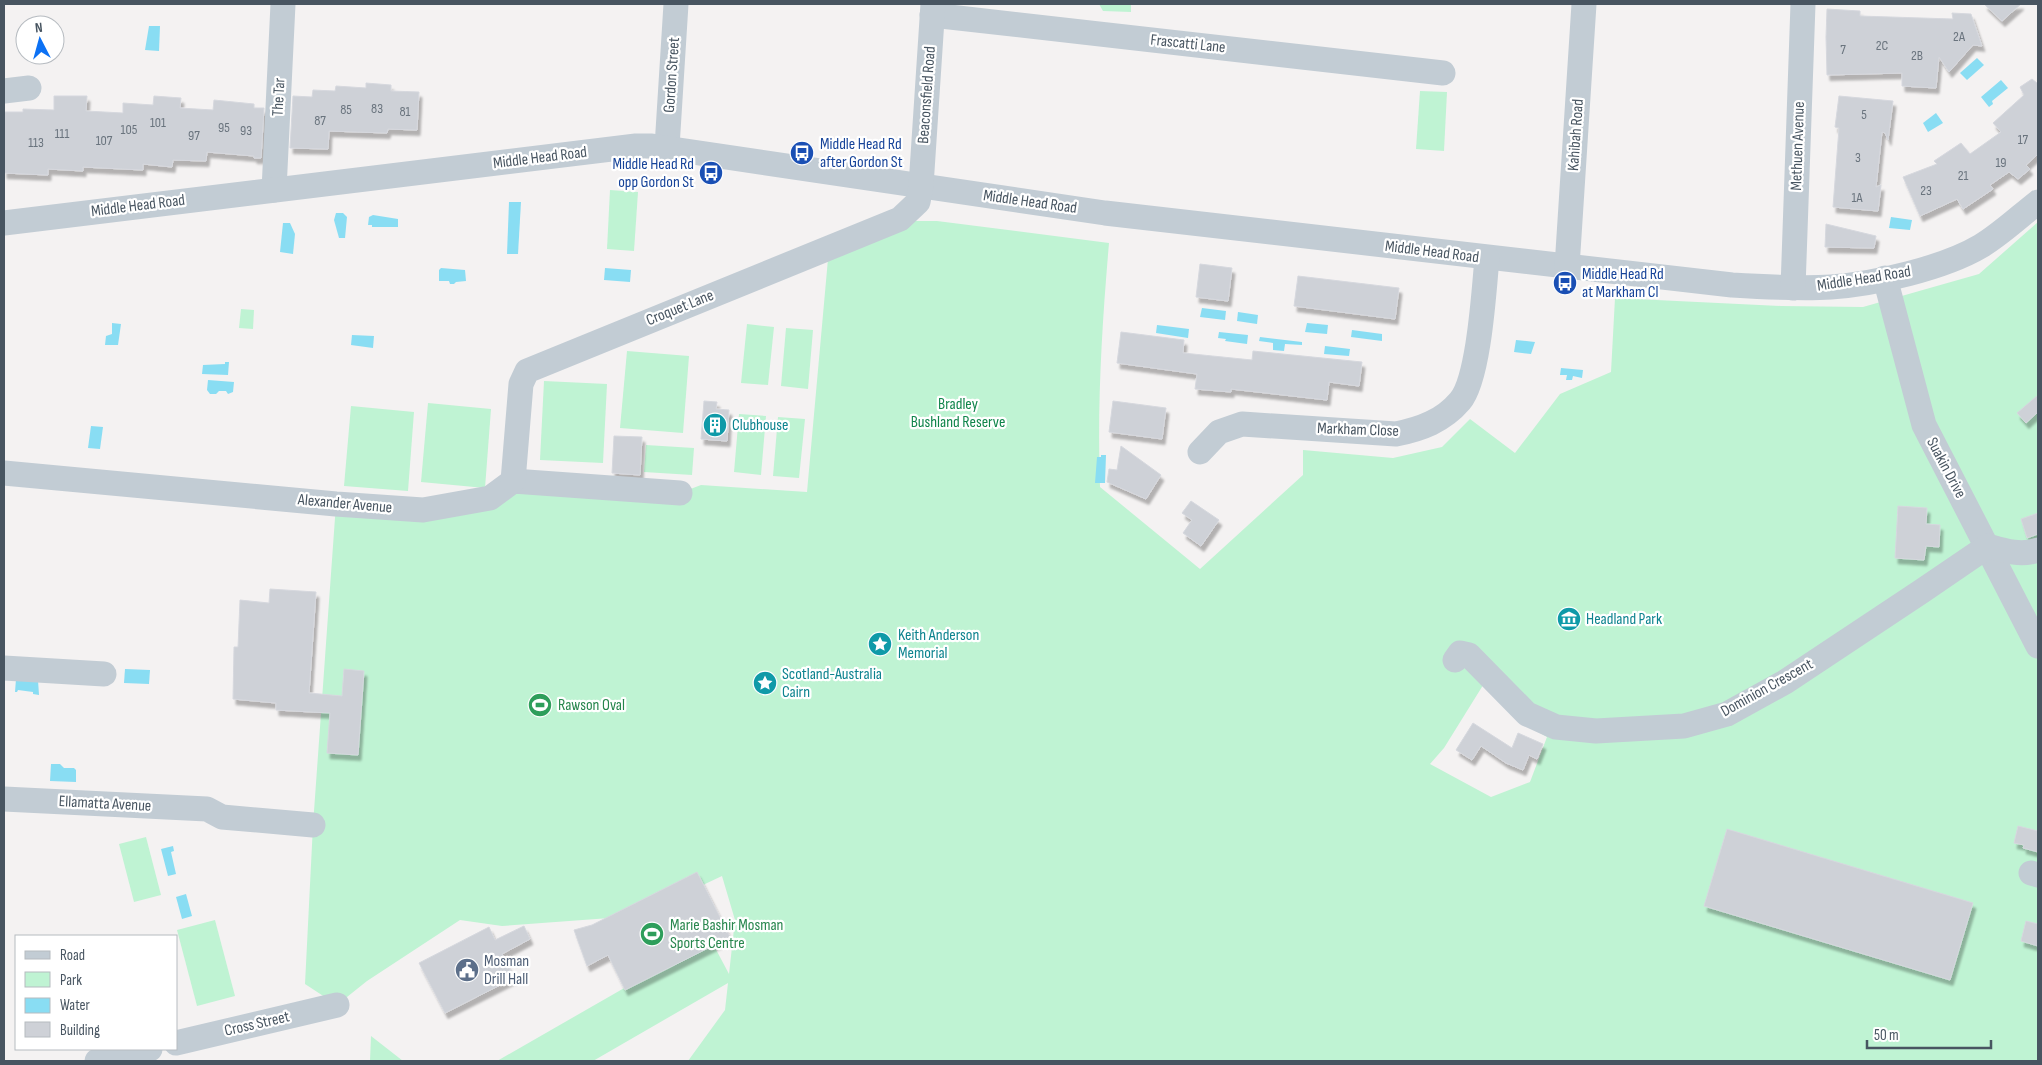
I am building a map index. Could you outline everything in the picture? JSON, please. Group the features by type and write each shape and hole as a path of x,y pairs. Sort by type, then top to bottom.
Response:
{"street":[{"name":"The Tar","path":"274,190 284,4"},
{"name":"Gordon Street","path":"667,147 676,4"},
{"name":"Kahibah Road","path":"1567,267 1584,4"},
{"name":"Methuen Avenue","path":"1793,288 1803,4"},
{"name":"Frascatti Lane","path":"933,10 1443,73"},
{"name":"Beaconsfield Road","path":"921,186 933,10"},
{"path":"4,91 29,88"},
{"name":"Middle Head Road","path":"4,223 636,146 667,147 1115,214 1567,267 1732,285 1793,288 1833,287 1935,267 1981,246 2038,202"},
{"name":"Croquet Lane","path":"513,481 521,384 526,371 900,219 918,202 921,186"},
{"name":"Markham Close","path":"1200,452 1219,432 1242,424 1396,434 1421,429 1442,418 1461,401 1470,384 1477,348 1487,258"},
{"name":"Suakin Drive","path":"1885,278 1924,425 2038,646"},
{"name":"Alexander Avenue","path":"4,474 423,510 490,498 513,481"},
{"path":"513,481 680,493"},
{"path":"1988,546 2020,553 2038,550"},
{"name":"Dominion Crescent","path":"1455,660 1460,652 1469,655 1526,714 1556,728 1596,731 1684,726 1727,714 1784,682 1988,546"},
{"path":"4,668 104,674"},
{"name":"Ellamatta Avenue","path":"4,799 207,809 222,817 313,825"},
{"name":"Cross Street","path":"178,1043 337,1005"},
{"path":"97,1061 146,1050"}],"green space":[{"path":"1099,4 1131,4 1131,12 1103,11"},
{"path":"1420,91 1447,92 1444,151 1416,149"},
{"path":"610,190 638,192 634,251 607,249"},
{"name":"Bradley Bushland Reserve","path":"913,221 937,221 1109,243 1101,365 1100,487 1200,569 1303,475 1303,450 1393,458 1442,447 1470,419 1515,453 1560,394 1611,372 1615,298 1781,306 1863,307 1979,274 2038,222 2038,1061 688,1061 725,1010 728,983 593,1061 497,1061 633,983 712,942 729,974 735,920 722,876 637,916 502,926 460,920 367,981 337,1005 305,984 313,825 336,504 423,510 513,481 680,493 701,485 807,492 828,259","holes":["1485,682 1521,722 1547,737 1530,782 1491,797 1430,764 1444,748"]},
{"path":"241,309 254,310 253,329 239,328"},
{"path":"747,324 774,327 768,385 741,383"},
{"path":"786,328 813,330 808,389 781,386"},
{"path":"627,351 689,356 683,433 620,428"},
{"path":"544,381 607,384 603,463 540,460"},
{"path":"428,403 491,409 485,488 421,482"},
{"path":"351,406 414,412 408,491 344,486"},
{"path":"739,414 766,416 761,475 734,472"},
{"path":"778,417 805,419 799,478 773,476"},
{"path":"646,445 694,448 692,475 644,472"},
{"path":"146,837 161,895 134,902 119,844"},
{"path":"215,920 235,996 197,1006 177,930"},
{"path":"371,1036 403,1061 370,1061"}],"water":[{"path":"149,26 160,26 159,51 145,50"},
{"path":"1977,58 1984,65 1967,80 1960,73"},
{"path":"2001,80 2008,88 1992,101 1993,104 1989,107 1981,97"},
{"path":"1936,113 1943,123 1928,132 1923,123"},
{"path":"509,202 521,202 518,254 507,254"},
{"path":"336,213 343,213 347,217 345,238 339,238 334,220"},
{"path":"373,215 398,219 398,227 372,227 372,225 368,225 369,217"},
{"path":"1891,217 1912,220 1910,230 1889,228"},
{"path":"283,223 290,223 295,234 293,254 280,252"},
{"path":"441,268 465,270 466,281 450,284 449,281 439,281 439,270"},
{"path":"605,268 631,270 630,282 604,280"},
{"path":"1202,308 1226,311 1225,320 1200,317"},
{"path":"1238,312 1258,315 1257,324 1237,321"},
{"path":"112,323 121,324 118,345 105,345 106,336 112,334"},
{"path":"1307,323 1328,325 1327,334 1305,332"},
{"path":"1157,325 1189,329 1188,338 1156,333"},
{"path":"1352,330 1382,334 1382,341 1351,337"},
{"path":"1219,332 1248,335 1247,344 1225,341 1226,339 1218,338"},
{"path":"352,335 374,336 373,348 351,345"},
{"path":"1260,337 1302,342 1302,345 1285,344 1284,351 1273,350 1273,343 1259,341"},
{"path":"1516,340 1535,342 1531,354 1514,352"},
{"path":"1325,346 1350,349 1349,356 1324,354"},
{"path":"225,362 229,362 228,375 202,374 203,365 225,364"},
{"path":"1561,368 1583,370 1582,378 1573,376 1572,380 1566,380 1567,375 1560,375"},
{"path":"208,380 234,382 233,392 228,394 226,391 219,391 216,394 210,394 207,390"},
{"path":"91,426 103,427 100,449 88,448"},
{"path":"1101,455 1106,455 1105,483 1095,483 1097,457 1101,457"},
{"path":"125,669 150,670 149,684 124,683"},
{"path":"16,679 38,680 39,695 33,694 33,692 18,690 15,692"},
{"path":"51,764 60,764 64,768 74,768 76,770 76,782 50,781"},
{"path":"173,846 174,851 171,852 176,874 168,876 161,849"},
{"path":"186,894 192,916 182,919 176,897"}],"building":[{"path":"1984,4 2021,4 2002,21"},
{"path":"1827,9 1860,11 1860,16 1953,19 1952,13 1971,14 1982,46 1973,45 1949,72 1939,57 1936,88 1902,86 1902,73 1827,75"},
{"path":"2032,79 2038,82 2038,154 2026,165 2030,169 2018,179 2009,172 1990,185 1993,189 1963,209 1957,199 1920,216 1903,177 1937,164 1934,161 1961,143 1970,154 2001,132 1993,123 2024,95 2020,87"},
{"path":"366,83 391,85 391,91 419,92 417,130 388,129 387,133 329,131 328,149 290,148 293,96 312,97 313,90 335,91 336,86 366,88"},
{"path":"54,96 87,96 86,111 123,113 123,103 153,105 154,96 181,98 180,108 213,110 214,100 254,104 254,108 264,108 261,158 207,152 206,161 173,160 172,167 143,164 143,170 83,167 83,171 48,169 48,175 4,173 4,112 23,112 23,109 54,110"},
{"path":"1839,96 1893,101 1888,140 1885,133 1882,132 1876,187 1881,185 1878,211 1833,207 1839,128 1835,127"},
{"path":"1826,224 1876,236 1874,248 1825,247"},
{"path":"1200,264 1232,268 1228,301 1196,297"},
{"path":"1298,276 1399,288 1395,319 1294,306"},
{"path":"1121,332 1184,340 1183,353 1252,360 1253,351 1362,362 1359,386 1329,382 1327,400 1231,389 1231,392 1195,389 1197,374 1117,363"},
{"path":"2038,395 2038,412 2026,423 2017,413"},
{"name":"Clubhouse","path":"704,401 717,402 716,409 729,410 727,441 701,439"},
{"path":"1113,401 1166,408 1162,439 1109,432"},
{"path":"614,436 642,437 640,475 612,473"},
{"path":"1121,446 1161,475 1146,499 1107,482 1109,469 1117,470"},
{"path":"1191,501 1219,520 1201,546 1183,533 1192,520 1182,513"},
{"path":"1898,506 1927,508 1926,524 1940,525 1939,547 1926,546 1924,560 1895,558"},
{"path":"2038,513 2038,534 2027,538 2021,519"},
{"path":"270,589 316,592 309,693 342,696 344,669 364,671 358,755 327,753 330,713 276,710 276,703 233,699 234,647 238,647 240,600 269,603"},
{"path":"1473,723 1512,748 1518,733 1543,744 1537,759 1529,755 1523,770 1506,763 1481,746 1472,760 1456,750"},
{"path":"2018,826 2038,831 2038,852 2023,848 2024,845 2014,843"},
{"path":"1727,829 1973,903 1950,980 1704,906"},
{"name":"Marie Bashir Mosman Sports Centre","path":"697,872 730,937 625,990 608,955 587,966 574,930 592,925"},
{"path":"2026,921 2038,924 2038,946 2021,941"},
{"name":"Mosman Drill Hall","path":"524,926 530,939 502,954 514,978 445,1013 419,963 489,927 495,940"}],"place":[{"name":"Middle Head Rd after Gordon St","path":"802,153"},
{"name":"Middle Head Rd opp Gordon St","path":"711,173"},
{"name":"Middle Head Rd at Markham Cl","path":"1565,283"},
{"name":"Clubhouse","path":"715,425"},
{"name":"Headland Park","path":"1569,619"},
{"name":"Keith Anderson Memorial","path":"880,644"},
{"name":"Scotland-Australia Cairn","path":"765,683"},
{"name":"Rawson Oval","path":"540,705"},
{"name":"Marie Bashir Mosman Sports Centre","path":"652,934"},
{"name":"Mosman Drill Hall","path":"467,970"}]}
